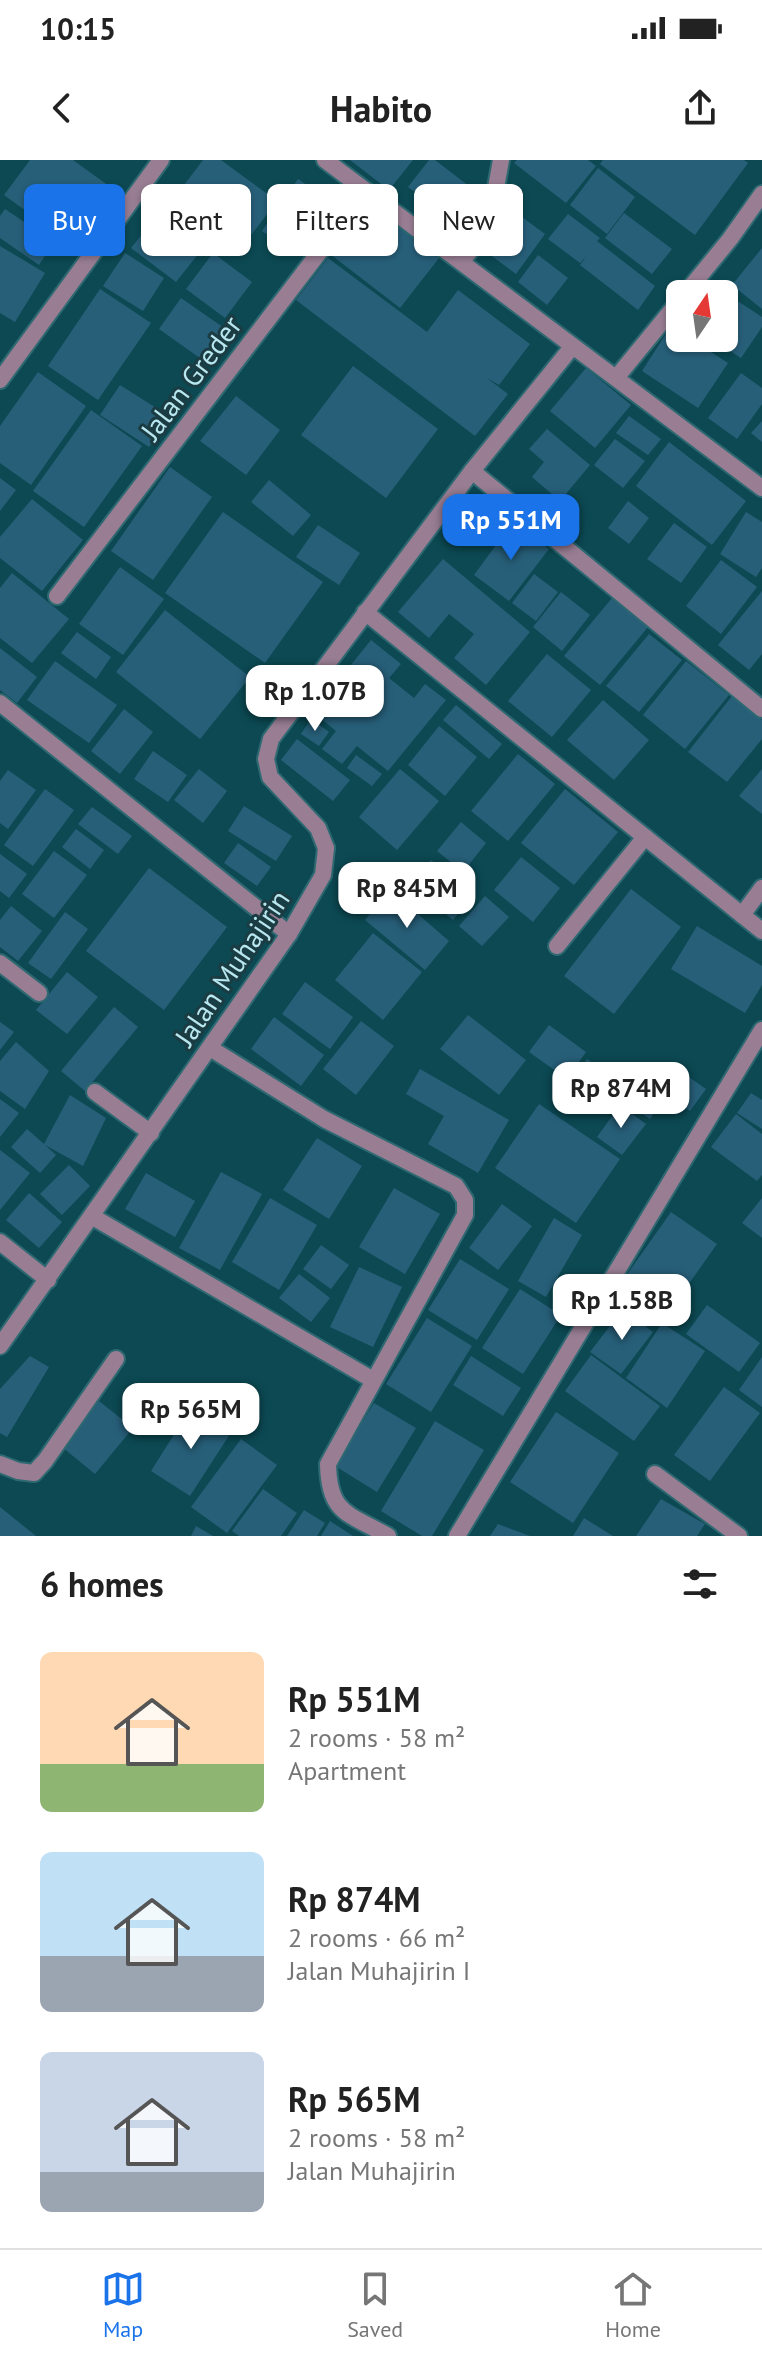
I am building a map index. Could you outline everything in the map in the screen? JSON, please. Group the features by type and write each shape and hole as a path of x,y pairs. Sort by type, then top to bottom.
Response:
{"street":[{"path":"0,380 161,160"},
{"path":"325,160 357,184"},
{"path":"462,261 489,226 501,160"},
{"path":"696,280 762,194"},
{"path":"398,214 762,488"},
{"name":"Jalan Greder","path":"57,596 316,256"},
{"path":"616,378 666,317"},
{"name":"Jalan Muhajirin","path":"0,1346 289,934 323,875 326,848 318,828 270,777 266,759 271,739 472,471 572,347"},
{"path":"472,471 762,709"},
{"path":"365,612 762,931"},
{"path":"0,703 289,934"},
{"path":"557,946 645,837"},
{"path":"742,915 762,888"},
{"path":"0,963 39,993"},
{"path":"457,1536 762,1030"},
{"path":"210,1048 324,1119 456,1186 465,1200 465,1215 328,1464 328,1488 339,1508 388,1536"},
{"path":"95,1092 151,1133"},
{"path":"93,1217 373,1380"},
{"path":"0,1242 48,1280"},
{"path":"0,1464 34,1473 116,1359"},
{"path":"655,1474 739,1536"}],"building":[{"path":"30,160 73,160 106,184 24,184 24,209 4,195"},
{"path":"203,160 221,160 267,194 267,214 251,235 251,184 185,184"},
{"path":"350,160 413,160 394,184 381,184"},
{"path":"429,160 435,160 466,184 414,184 414,191 408,187"},
{"path":"517,160 588,160 596,166 566,203 514,163"},
{"path":"603,160 744,160 748,163 695,235 600,164"},
{"path":"598,168 635,197 607,234 570,205"},
{"path":"5,209 24,222 24,255 0,238 0,216"},
{"path":"624,213 672,249 652,274 605,238"},
{"path":"568,214 655,286 638,310 580,265 586,257 580,263 548,239"},
{"path":"523,218 545,234 516,274 492,256 523,256"},
{"path":"398,226 414,239 414,256 439,258 400,308 333,256 398,256"},
{"path":"141,235 141,256 131,248"},
{"path":"0,246 45,273 15,322 0,313"},
{"path":"762,248 762,309 738,290 736,280"},
{"path":"125,253 164,278 143,311 103,286"},
{"path":"538,255 568,278 547,305 518,282"},
{"path":"26,256 45,256 39,265"},
{"path":"142,256 197,256 176,282"},
{"path":"211,256 217,256 252,282 225,318 186,289"},
{"path":"328,258 427,332 458,290 530,344 499,385 487,378 508,394 475,436 296,300"},
{"path":"100,289 151,323 98,400 48,366"},
{"path":"181,298 227,330 204,361 159,329"},
{"path":"738,301 762,317 762,327 741,358 732,352 738,352"},
{"path":"666,334 666,352 711,352 728,363 698,408 642,371"},
{"path":"353,366 438,429 386,498 301,435"},
{"path":"586,368 631,405 595,448 550,411"},
{"path":"38,372 86,406 31,485 0,463 0,426"},
{"path":"741,373 762,388 762,404 737,439 708,418"},
{"path":"120,385 169,416 149,447 100,415"},
{"path":"236,396 280,430 246,475 200,441"},
{"path":"91,410 142,446 84,527 33,491"},
{"path":"629,416 661,439 648,455 616,433"},
{"path":"762,421 762,442 751,433"},
{"path":"547,429 590,465 560,501 532,477 544,462 529,449"},
{"path":"615,439 645,461 623,488 594,465"},
{"path":"669,442 746,501 712,545 636,486"},
{"path":"170,467 212,497 153,580 111,551"},
{"path":"0,478 16,490 0,511"},
{"path":"269,480 311,515 293,536 251,502"},
{"path":"32,499 83,540 42,591 0,558 0,537"},
{"path":"628,501 649,518 629,544 608,528"},
{"path":"223,512 323,582 265,663 165,593"},
{"path":"746,512 762,522 762,568 756,577 720,554"},
{"path":"513,522 549,549 509,601 474,575"},
{"path":"674,523 707,547 681,583 647,559"},
{"path":"318,525 360,553 339,585 296,557"},
{"path":"443,559 530,632 486,685 454,658 474,634 449,614 429,638 398,612"},
{"path":"721,560 757,587 721,634 686,606"},
{"path":"120,567 164,599 123,655 79,624"},
{"path":"12,573 69,619 32,663 0,638 0,588"},
{"path":"534,574 558,592 536,621 512,603"},
{"path":"762,591 762,654 749,670 718,645"},
{"path":"561,592 590,615 562,651 533,627"},
{"path":"612,598 648,627 600,685 564,656"},
{"path":"165,610 250,677 200,739 116,672"},
{"path":"77,632 111,657 96,679 61,653"},
{"path":"649,634 682,660 639,712 606,686"},
{"path":"371,640 401,664 389,678 414,698 425,684 446,700 388,771 357,746 342,764 322,749 336,731 313,712"},
{"path":"0,648 37,677 17,703 0,690"},
{"path":"547,654 591,690 552,737 508,701"},
{"path":"55,661 117,705 89,743 27,700"},
{"path":"686,661 729,695 685,749 643,715"},
{"path":"732,696 762,720 762,739 727,782 688,752"},
{"path":"603,700 649,740 614,780 567,740"},
{"path":"456,705 502,744 489,759 443,720"},
{"path":"124,709 153,732 120,774 91,751"},
{"path":"311,719 329,732 319,746 301,734"},
{"path":"439,726 477,757 445,796 408,765"},
{"path":"297,739 350,780 333,801 281,760"},
{"path":"153,751 187,775 168,802 134,779"},
{"path":"518,754 555,784 508,841 471,811"},
{"path":"356,755 382,774 372,786 347,768"},
{"path":"199,769 227,791 203,823 174,800"},
{"path":"400,769 439,801 397,850 359,817"},
{"path":"762,769 762,814 739,796"},
{"path":"8,770 36,790 8,829 0,823 0,781"},
{"path":"45,789 74,810 33,866 4,845"},
{"path":"565,789 618,832 574,885 521,843"},
{"path":"244,806 292,836 276,861 228,831"},
{"path":"92,807 132,836 118,854 78,824"},
{"path":"461,822 486,843 463,872 437,851"},
{"path":"76,829 104,850 90,869 62,847"},
{"path":"238,843 271,867 257,886 224,863"},
{"path":"54,851 87,875 54,918 22,894"},
{"path":"0,854 27,874 9,898 0,891"},
{"path":"521,857 560,888 533,922 494,890"},
{"path":"431,860 473,895 453,920 411,885"},
{"path":"149,868 227,927 164,1010 86,951"},
{"path":"631,889 681,927 614,1014 564,976"},
{"path":"390,890 449,941 425,970 365,920"},
{"path":"485,896 509,917 482,946 459,926"},
{"path":"11,906 42,931 18,961 0,947 0,920"},
{"path":"65,912 88,929 51,979 28,963"},
{"path":"697,926 762,966 762,985 745,1013 671,969"},
{"path":"373,933 422,972 383,1020 335,980"},
{"path":"67,972 98,997 67,1034 36,1010"},
{"path":"305,982 353,1017 330,1049 282,1014"},
{"path":"114,1007 138,1027 85,1091 61,1071"},
{"path":"468,1015 526,1060 499,1095 440,1049"},
{"path":"274,1017 324,1055 301,1086 251,1049"},
{"path":"361,1021 394,1046 356,1095 323,1069"},
{"path":"0,1022 14,1032 0,1050"},
{"path":"549,1025 586,1052 567,1079 529,1052"},
{"path":"16,1042 49,1071 25,1109 0,1091 0,1061"},
{"path":"587,1059 624,1083 608,1107 571,1082"},
{"path":"420,1069 509,1120 478,1173 428,1144 444,1116 406,1094"},
{"path":"646,1070 671,1088 650,1119 625,1102"},
{"path":"683,1073 706,1089 690,1111 667,1096"},
{"path":"751,1093 762,1100 762,1129 737,1113"},
{"path":"70,1095 106,1118 83,1166 45,1145 56,1155 40,1173 11,1147 27,1129 44,1144"},
{"path":"0,1099 19,1113 0,1137"},
{"path":"539,1104 620,1159 576,1223 495,1168"},
{"path":"620,1105 646,1124 622,1155 597,1137"},
{"path":"736,1114 762,1134 762,1175 757,1181 711,1147"},
{"path":"317,1138 362,1166 329,1219 283,1190"},
{"path":"0,1150 30,1173 0,1210"},
{"path":"69,1165 90,1186 62,1215 40,1194"},
{"path":"221,1172 262,1194 220,1270 179,1248"},
{"path":"146,1173 195,1201 175,1237 125,1209"},
{"path":"394,1188 440,1214 405,1274 359,1247"},
{"path":"29,1193 62,1222 39,1248 6,1220"},
{"path":"270,1198 317,1225 279,1290 232,1262"},
{"path":"762,1198 762,1238 742,1223"},
{"path":"502,1204 532,1226 498,1270 469,1248"},
{"path":"671,1212 717,1244 669,1312 623,1280"},
{"path":"554,1218 582,1235 546,1297 518,1281"},
{"path":"321,1245 349,1265 331,1289 303,1269"},
{"path":"460,1259 509,1289 477,1340 428,1310"},
{"path":"359,1267 402,1287 373,1347 330,1327"},
{"path":"299,1274 330,1298 311,1322 279,1298"},
{"path":"520,1289 561,1315 523,1374 482,1348"},
{"path":"707,1305 760,1343 739,1372 686,1334"},
{"path":"623,1309 653,1332 621,1374 590,1352"},
{"path":"427,1318 472,1346 431,1412 386,1384"},
{"path":"662,1323 705,1351 667,1408 626,1378"},
{"path":"591,1355 660,1406 634,1441 565,1391"},
{"path":"30,1356 49,1367 7,1437 0,1433 0,1389"},
{"path":"471,1356 521,1388 503,1416 453,1385"},
{"path":"762,1357 762,1407 739,1390"},
{"path":"724,1387 760,1413 710,1481 674,1455"},
{"path":"99,1401 133,1428 95,1474 62,1447"},
{"path":"374,1403 416,1428 377,1492 335,1466"},
{"path":"192,1406 232,1431 190,1496 151,1471"},
{"path":"556,1412 619,1453 573,1523 510,1482"},
{"path":"435,1421 484,1450 432,1536 422,1536 381,1511"},
{"path":"241,1439 277,1465 227,1533 191,1507"},
{"path":"263,1489 297,1513 281,1536 239,1536 232,1531"},
{"path":"661,1499 705,1524 697,1536 636,1536"},
{"path":"0,1507 36,1536 0,1536"},
{"path":"304,1510 325,1523 317,1536 287,1536"},
{"path":"584,1518 613,1536 573,1536"},
{"path":"330,1521 353,1536 321,1536"},
{"path":"498,1524 530,1536 490,1536"},
{"path":"196,1526 213,1536 191,1536"}]}
